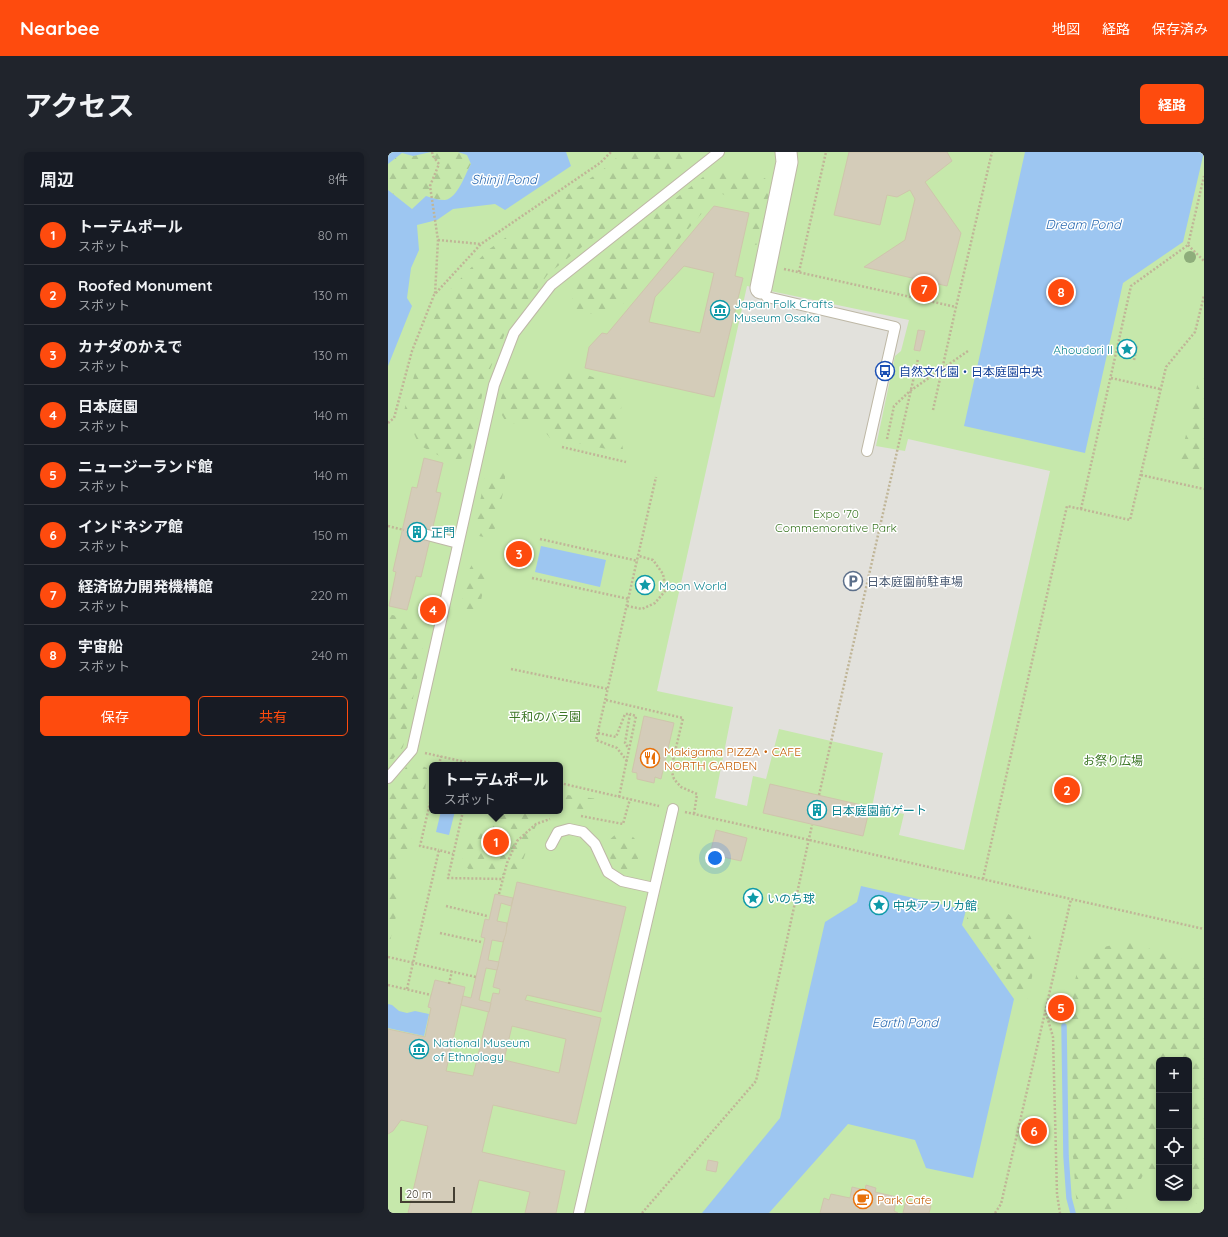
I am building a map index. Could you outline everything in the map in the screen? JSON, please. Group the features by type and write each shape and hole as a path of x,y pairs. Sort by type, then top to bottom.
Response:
{"street":[{"path":"761,288 787,162 786,152"}],"lane":[{"path":"388,778 412,750 494,385 514,333 551,285 719,152"},
{"path":"761,288 767,297 895,327 867,451"},
{"path":"416,532 458,543"},
{"path":"579,1213 673,809"},
{"path":"551,845 558,832 569,829 583,832 595,844 608,872 622,881 654,888"}],"path":[{"path":"388,423 394,418 412,351 434,295 438,240 430,186 439,164 432,152"},
{"path":"434,295 481,244 600,163 612,152"},
{"path":"799,272 826,152"},
{"path":"933,410 992,152"},
{"path":"1081,509 1131,286 1188,245 1204,178"},
{"path":"438,240 481,244"},
{"path":"1188,245 1204,261"},
{"path":"766,265 956,307"},
{"path":"983,879 1067,506 1130,520 1166,367 1195,332 1204,297"},
{"path":"1134,360 1137,346"},
{"path":"887,439 894,406 910,391 968,351"},
{"path":"818,795 918,359"},
{"path":"1111,378 1160,389"},
{"path":"562,447 626,462"},
{"path":"1141,475 1204,489"},
{"path":"627,761 617,748 596,740 656,477"},
{"path":"540,539 638,561"},
{"path":"627,606 642,609 655,603 666,590 663,574 653,560 639,556"},
{"path":"532,578 629,600"},
{"path":"511,669 608,689"},
{"path":"606,700 683,718 671,769 674,779 681,788 698,794 694,814"},
{"path":"598,733 616,737 625,714 636,716 619,797"},
{"path":"629,749 624,743 630,714"},
{"path":"412,750 465,762"},
{"path":"439,762 440,756"},
{"path":"563,784 1204,929"},
{"path":"429,807 420,846 453,854"},
{"path":"462,814 448,878 503,879"},
{"path":"642,1213 756,1081 812,825"},
{"path":"407,989 439,850"},
{"path":"995,1213 1001,1204 1071,899"},
{"path":"446,906 487,916"},
{"path":"440,933 481,942"},
{"path":"388,957 476,977"},
{"path":"449,984 452,972"},
{"path":"388,985 431,995"},
{"path":"1045,1012 1054,1037 1057,1194 1060,1213"}],"green space":[{"name":"Expo '70 Commemorative Park","path":"388,152 1204,152 1204,1213 388,1213"},
{"path":"431,152 458,152 467,155 471,164 461,185 454,195 445,200 426,196 412,209 388,190 388,164 402,153 413,156"},
{"path":"623,152 701,152 548,274 506,331 485,381 470,454 453,463 419,445 404,411 420,355 442,298 488,250 605,168"},
{"path":"744,166 766,179 771,198 764,243 750,246 753,209 712,189 703,212 623,304 596,313 572,317 572,297 566,284 712,170 731,173"},
{"path":"1201,368 1204,368 1204,476 1178,470"},
{"path":"568,370 590,376 621,389 623,398 618,426 623,449 607,449 550,438 536,421 507,424 498,408 505,386 525,373 548,392"},
{"path":"492,471 505,473 505,484 494,532 488,538 479,536 475,526 485,477"},
{"path":"473,563 483,564 486,577 480,605 474,611 465,609 462,600 466,575"},
{"path":"388,614 415,620 423,649 403,747 388,765"},
{"path":"411,761 427,768 425,794 408,849 395,872 401,896 390,941 388,942 388,790"},
{"path":"563,794 598,799 590,810 563,807"},
{"path":"484,814 540,814 517,876 471,872 462,862 466,835 490,831 496,822"},
{"path":"618,832 631,835 641,845 635,872 626,872 612,863 605,844"},
{"path":"970,907 1003,910 1025,926 1032,940 1035,963 1027,1000 1018,997 966,923"},
{"path":"1125,941 1204,966 1204,1171 1197,1204 1192,1201 1192,1057 1156,1057 1156,1177 1145,1171 1124,1213 1079,1213 1076,1197 1073,1156 1072,1015 1074,985 1081,954"}],"shaded area":[{"name":"日本庭園前駐車場","path":"747,286 909,320 901,351 895,356 876,446 905,451 908,439 1050,471 964,850 899,835 904,814 872,807 883,753 779,729 766,779 753,776 747,806 715,798 733,707 657,691"}],"water":[{"path":"388,152 431,152 413,156 402,153 388,164"},
{"name":"Shinji Pond","path":"458,152 566,152 571,166 505,210 495,204 453,209 437,220 417,225 419,250 411,268 407,298 412,306 388,366 388,190 412,209 426,196 442,200 450,198 461,185 471,164 467,155"},
{"name":"Dream Pond","path":"1025,152 1204,152 1183,242 1123,283 1085,453 964,426"},
{"path":"541,546 606,560 600,587 535,572"},
{"path":"440,814 454,814 449,835 436,832"},
{"name":"Earth Pond","path":"861,886 966,910 962,925 1014,999 973,1178 926,1168 915,1140 848,1124 769,1213 702,1213 780,1118 825,922 857,902"},
{"path":"388,1004 392,1005 399,1011 407,1013 415,1011 429,1014 424,1036 388,1028"}],"building":[{"path":"849,152 947,152 952,161 925,182 961,233 947,286 864,267 905,240 915,199 910,190 897,197 887,195 880,225 834,215"},
{"name":"Japan Folk Crafts Museum Osaka","path":"714,206 749,213 735,276 743,278 714,397 585,368 589,347 602,333 607,334","holes":["684,266 714,273 700,333 649,322 655,297"]},
{"path":"918,330 925,331 920,351 914,350"},
{"name":"正門","path":"424,458 443,463 436,492 441,493 421,577 416,576 407,610 389,606 396,572 393,571 412,487 417,488"},
{"name":"Makigama PIZZA・CAFE NORTH GARDEN","path":"644,716 674,723 661,779 655,777 654,783 637,779 637,773 632,772"},
{"name":"日本庭園前ゲート","path":"770,784 870,807 863,836 763,813"},
{"path":"716,830 747,838 741,861 710,854"},
{"name":"National Museum of Ethnology","path":"517,882 626,907 601,1012 527,995 525,1000 601,1018 576,1124 493,1105 482,1152 565,1171 556,1213 525,1213 530,1192 479,1180 471,1213 408,1213 428,1126 401,1120 393,1131 388,1134 388,1029 425,1037 431,1008 428,1007 435,980 465,987 446,1071 473,1076 493,993 499,994 500,989 493,987","holes":["512,1026 566,1039 559,1073 504,1060"]},
{"path":"495,894 513,898 511,906 501,903 497,921 507,923 506,933 503,942 492,940 488,960 499,962 497,970 486,968 479,1000 491,1003 489,1012 461,1005 463,996 471,998 485,938 481,937 485,919 489,920"},
{"path":"708,1160 718,1162 716,1172 706,1170"},
{"name":"Park Cafe","path":"866,1185 876,1188 875,1192 897,1197 894,1211 898,1213 820,1213 824,1198 829,1200 831,1194 850,1198 852,1187 865,1190"},
{"path":"906,1200 931,1206 929,1213 903,1213"}],"waterway":[{"path":"1064,1026 1066,1156 1069,1198 1073,1213"}],"place":[{"name":"経済協力開発機構館","path":"924,289"},
{"name":"宇宙船","path":"1061,292"},
{"name":"Japan Folk Crafts Museum Osaka","path":"720,310"},
{"name":"Ahoudori II","path":"1127,349"},
{"name":"自然文化園・日本庭園中央","path":"885,371"},
{"name":"正門","path":"417,532"},
{"name":"カナダのかえで","path":"519,554"},
{"name":"日本庭園前駐車場","path":"853,581"},
{"name":"Moon World","path":"645,585"},
{"name":"日本庭園","path":"433,610"},
{"name":"Makigama PIZZA・CAFE NORTH GARDEN","path":"650,758"},
{"name":"Roofed Monument","path":"1067,790"},
{"name":"日本庭園前ゲート","path":"817,810"},
{"name":"トーテムポール","path":"496,842"},
{"name":"いのち球","path":"753,898"},
{"name":"中央アフリカ館","path":"879,905"},
{"name":"ニュージーランド館","path":"1061,1008"},
{"name":"National Museum of Ethnology","path":"419,1049"},
{"name":"インドネシア館","path":"1034,1131"},
{"name":"Park Cafe","path":"863,1199"}],"park label":[{"name":"平和のバラ園","path":"545,716"},
{"name":"お祭り広場","path":"1113,760"}]}
